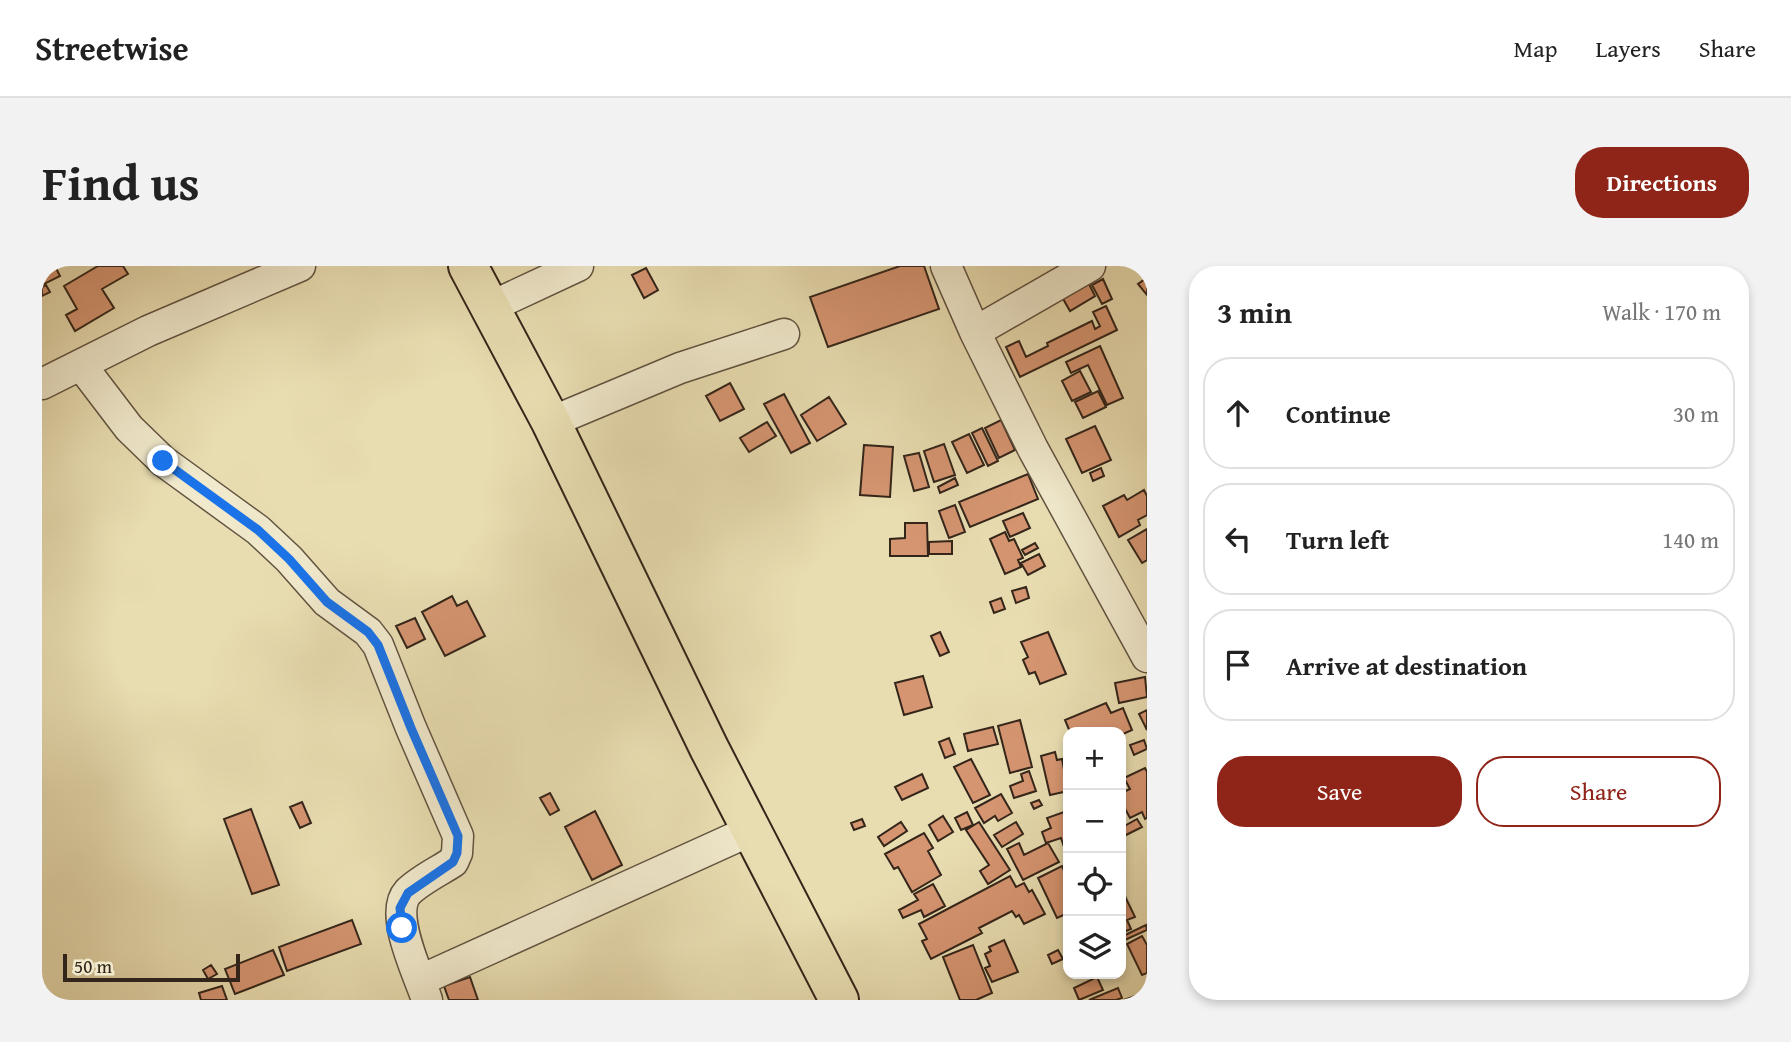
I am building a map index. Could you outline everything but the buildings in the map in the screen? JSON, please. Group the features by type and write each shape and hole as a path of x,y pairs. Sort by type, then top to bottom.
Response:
{"highway":[{"path":"468,266 551,422 709,748 839,1000"}],"street":[{"path":"42,384 148,331 300,266"},
{"path":"490,307 578,266"},
{"path":"946,266 1032,449 1147,657"},
{"path":"975,332 1090,266"},
{"path":"551,422 668,373 784,334"},
{"path":"81,365 129,428 152,452 275,544 327,602 368,632 378,645 458,836 457,853 453,862 408,893 400,908 402,928 424,990 752,830"}],"route":[{"path":"163,461 275,544 327,602 368,632 378,645 458,836 457,853 453,862 408,893 400,908 402,928"}]}
